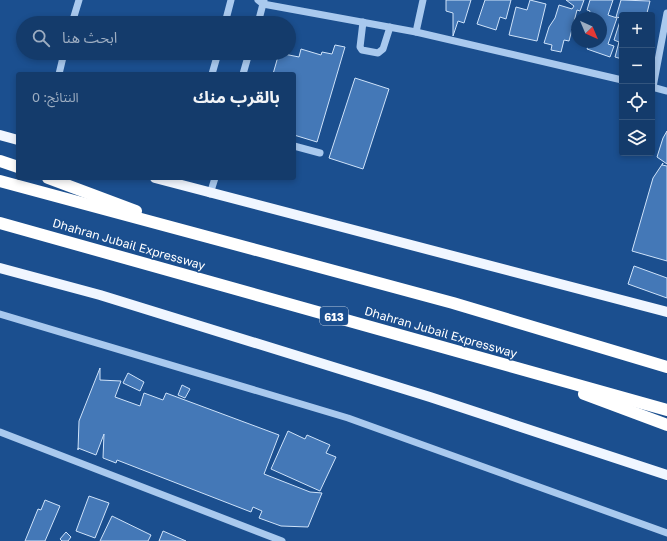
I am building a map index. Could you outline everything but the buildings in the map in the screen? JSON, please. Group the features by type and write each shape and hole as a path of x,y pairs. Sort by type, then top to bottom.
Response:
{"highway":[{"path":"0,161 16,166"},
{"path":"53,180 202,236"},
{"path":"0,181 453,303 639,360 667,366"},
{"name":"Dhahran Jubail Expressway","path":"0,222 667,410"},
{"path":"508,365 667,425"}],"main road":[{"path":"0,135 16,139"},
{"path":"170,180 185,182 210,194 667,312"},
{"path":"0,268 100,295 407,390 667,475"}],"street":[{"path":"74,16 79,0"},
{"path":"227,16 231,0"},
{"path":"416,32 423,0"},
{"path":"259,16 262,1 416,32 619,79"},
{"path":"653,84 667,13"},
{"path":"363,22 360,47 362,50 378,54 383,49 390,27"},
{"path":"59,72 62,60"},
{"path":"213,72 216,60"},
{"path":"244,72 247,60"},
{"path":"655,88 667,91"},
{"path":"296,147 320,153"},
{"path":"210,194 214,180"},
{"path":"0,314 348,418 667,533"},
{"path":"0,432 282,541"}]}
